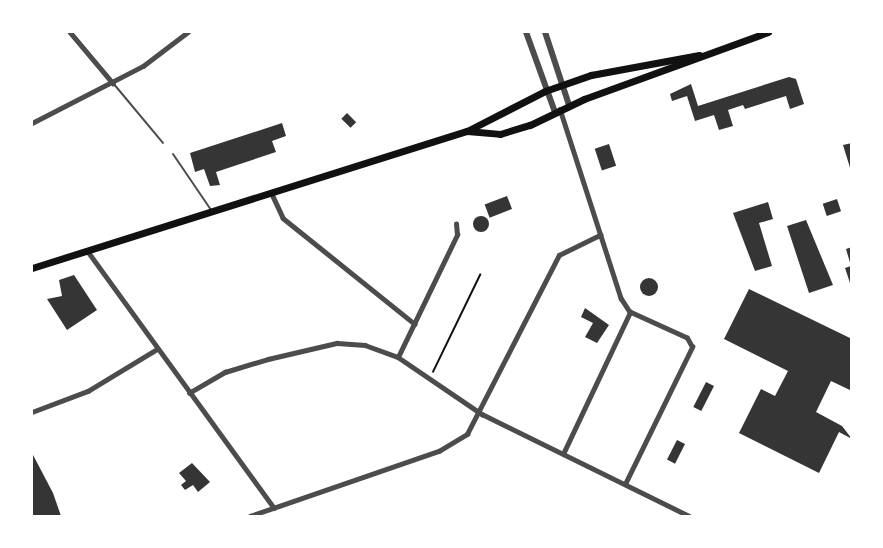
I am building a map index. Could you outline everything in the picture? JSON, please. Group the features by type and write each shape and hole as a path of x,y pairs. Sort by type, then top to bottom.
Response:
{"main road":[{"path":"467,131 500,134 568,105 699,55 768,32"},
{"path":"32,268 89,253 467,131 563,84 622,66 699,55"}],"street":[{"path":"70,32 113,83"},
{"path":"32,123 113,83 188,32"},
{"path":"526,32 545,91 557,111 600,235 630,312 687,338 692,347 625,484"},
{"path":"545,32 568,105"},
{"path":"272,194 283,218 415,324"},
{"path":"398,357 458,236 456,224"},
{"path":"250,516 448,447 482,414 559,255 600,235"},
{"path":"89,253 274,508"},
{"path":"562,454 630,312"},
{"path":"189,393 225,372 323,346 366,345 398,357 482,414 689,516"},
{"path":"32,412 88,391 157,349"}],"lane":[{"path":"113,83 163,143"},
{"path":"173,154 212,212"}],"path":[{"path":"430,378 480,275"}],"building":[{"path":"789,77 796,79 804,104 790,109 786,96 745,109 743,105 728,110 733,126 719,130 714,115 695,121 687,96 672,101 670,94 691,84 698,106"},
{"path":"347,113 356,122 351,128 341,119"},
{"path":"282,123 286,136 272,141 276,152 216,172 220,185 210,186 204,169 195,172 190,153"},
{"path":"852,143 852,171 851,171 843,145"},
{"path":"609,144 616,166 602,171 595,149"},
{"path":"507,196 512,209 490,218 485,205"},
{"path":"837,199 841,211 827,216 823,204"},
{"path":"768,202 773,219 759,223 772,266 755,271 733,213"},
{"path":"481,216 487,218 489,224 487,230 481,232 475,230 473,224 475,218"},
{"path":"806,220 833,285 809,293 787,226"},
{"path":"852,247 851,286 845,268 851,266 846,249"},
{"path":"74,275 97,310 67,330 47,299 62,296 59,280"},
{"path":"649,278 655,281 658,287 655,293 649,296 643,293 640,287 643,281"},
{"path":"749,289 852,339 852,391 831,381 816,412 842,426 852,439 839,432 819,473 739,433 761,389 775,396 788,371 724,339"},
{"path":"585,308 609,325 597,343 585,337 593,323 581,317"},
{"path":"706,382 714,386 701,411 693,407"},
{"path":"677,440 685,444 675,464 667,460"},
{"path":"32,453 53,493 61,516 32,516"},
{"path":"192,463 210,482 198,492 193,485 185,490 181,485 186,481 179,473"}]}
